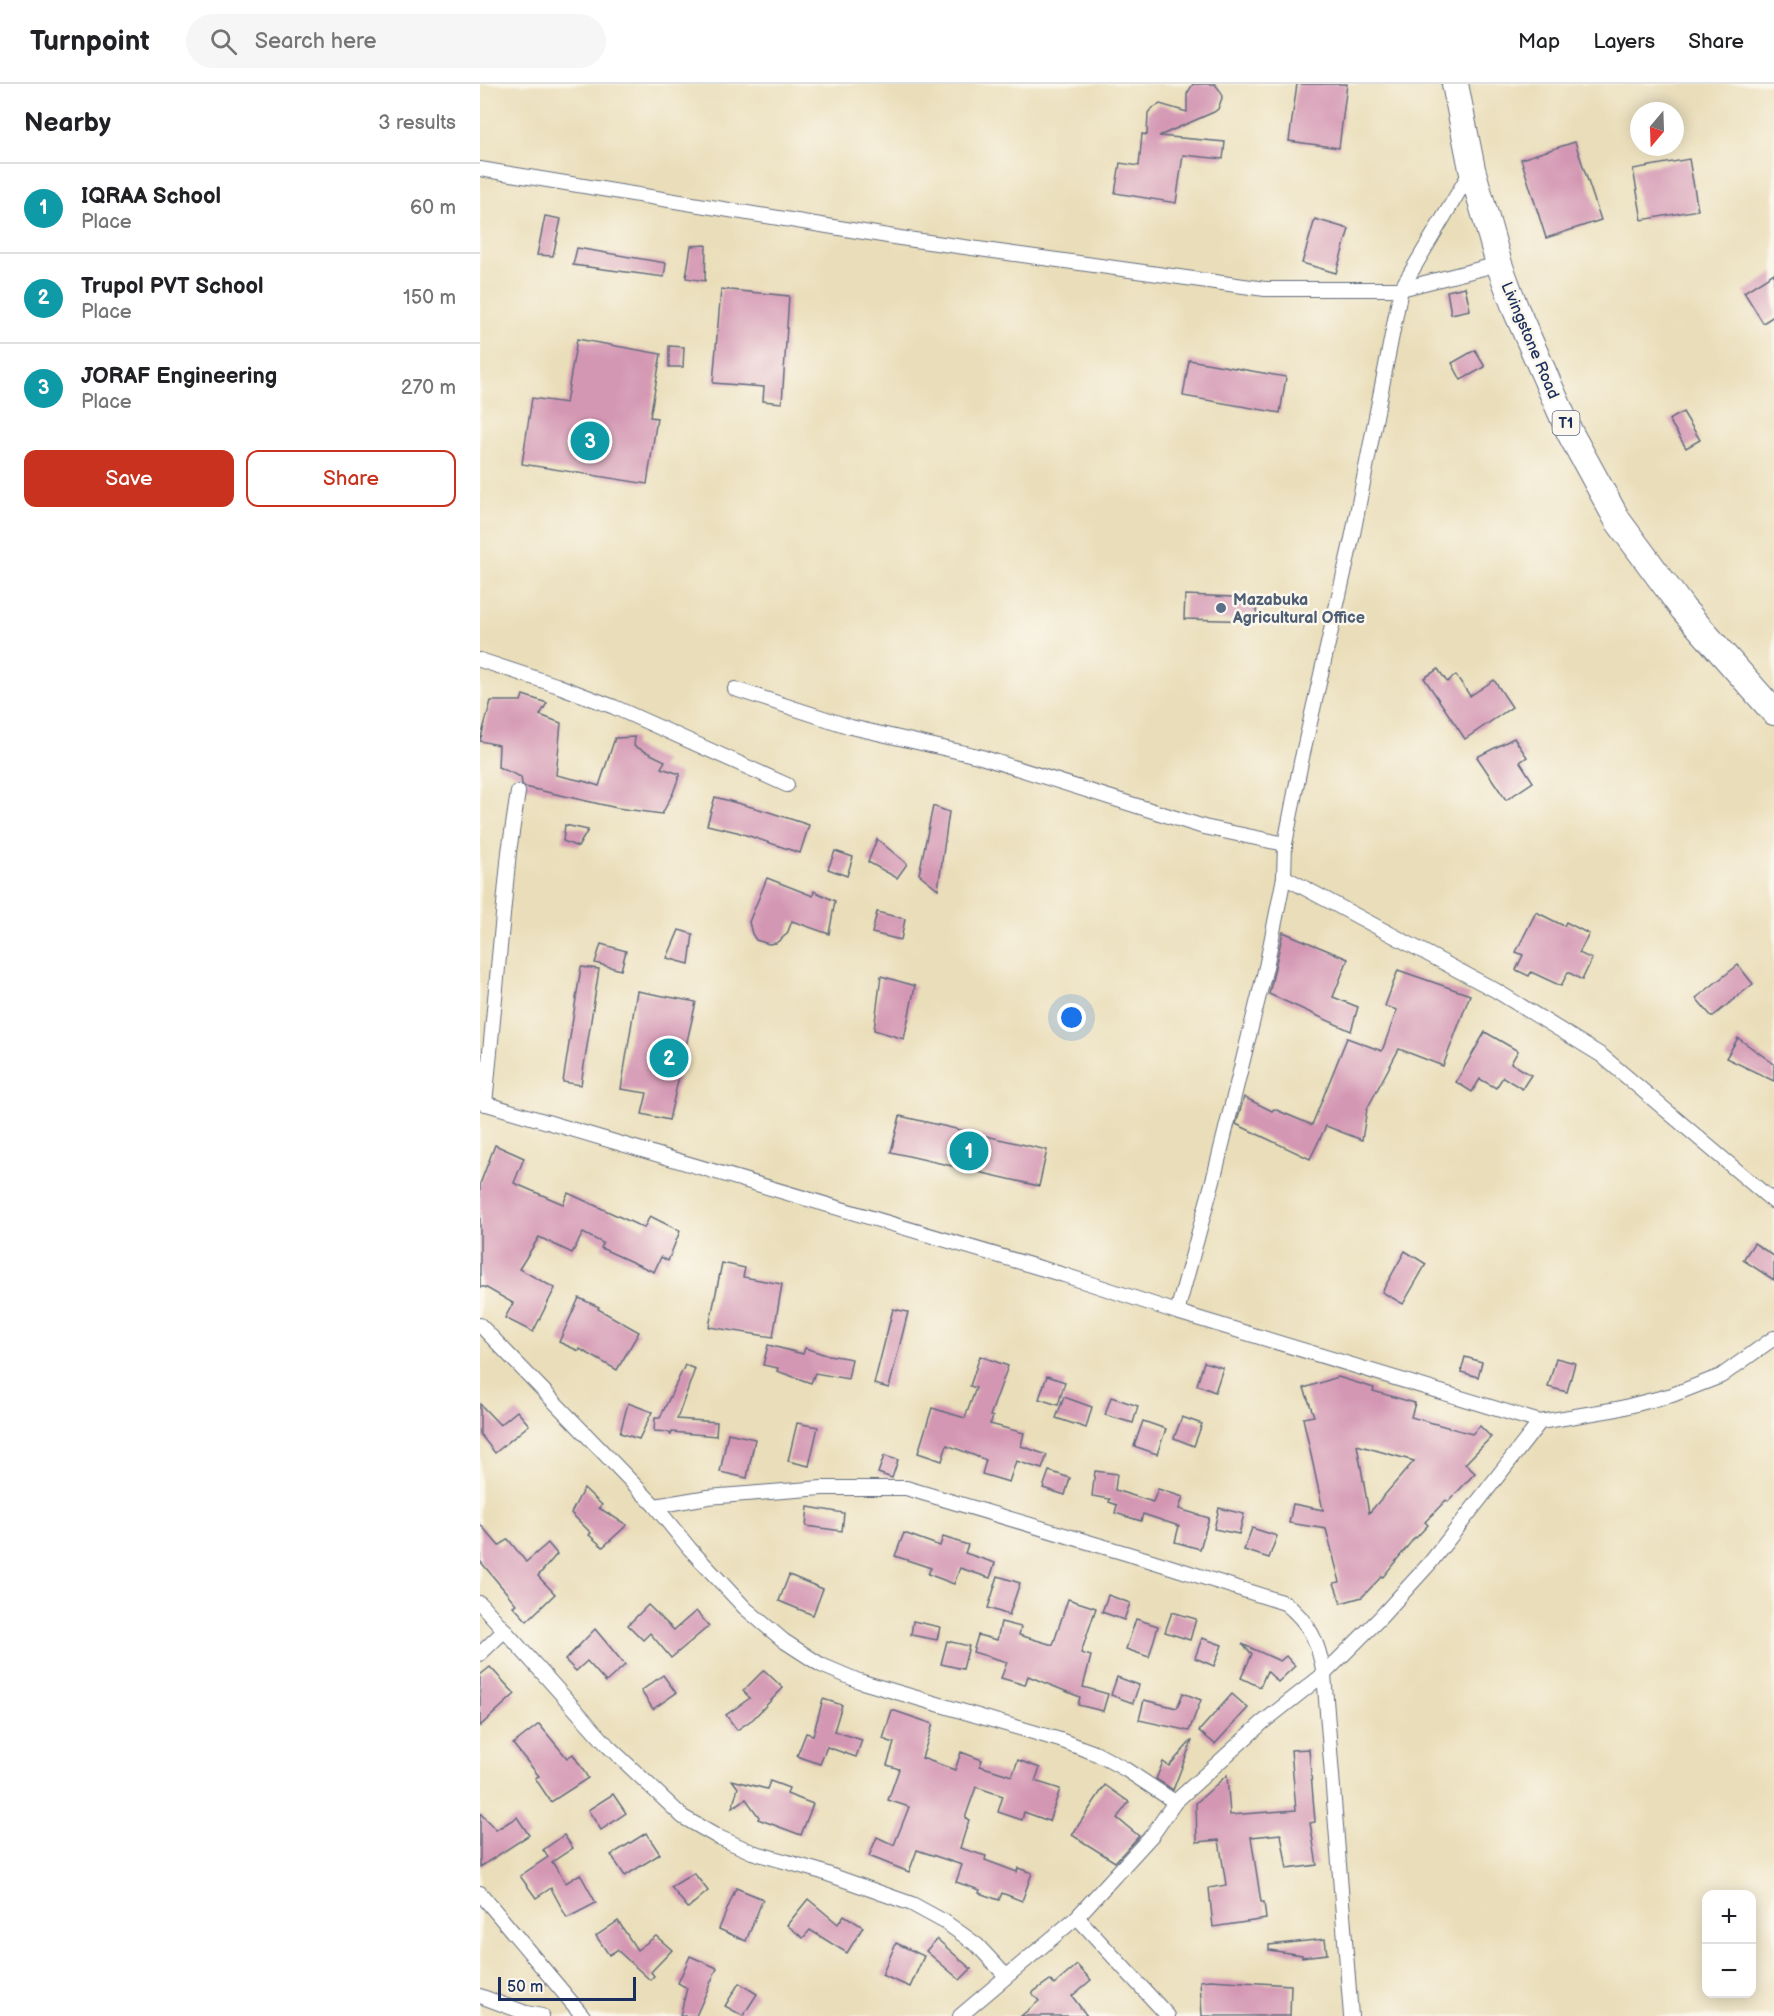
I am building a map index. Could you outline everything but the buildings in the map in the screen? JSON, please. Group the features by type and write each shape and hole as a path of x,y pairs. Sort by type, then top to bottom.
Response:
{"highway":[{"name":"Livingstone Road","path":"1455,84 1473,169 1499,264 1516,310 1570,433 1618,521 1683,609 1774,712"}],"street":[{"path":"480,169 888,236 1265,289 1401,289 1499,264"},
{"path":"1178,1312 1258,1000 1284,877 1286,844 1301,762 1353,534 1401,289 1473,169"},
{"path":"480,660 614,707 786,785"},
{"path":"735,689 851,727 978,756 1204,827 1286,844"},
{"path":"518,792 509,852 482,1103 1064,1275 1540,1422 1617,1409 1672,1395 1722,1377 1774,1338"},
{"path":"1284,877 1495,990 1601,1055 1774,1202"},
{"path":"480,1325 655,1506 690,1549 745,1608 784,1641 821,1665 859,1681 1060,1740 1095,1753 1125,1769 1175,1802"},
{"path":"960,2016 1077,1917 1153,1834 1175,1802 1262,1723 1324,1674 1380,1618 1430,1563 1540,1422"},
{"path":"655,1506 708,1497 811,1489 906,1488 1285,1603 1300,1616 1311,1631 1319,1651 1324,1674 1351,2016"},
{"path":"480,1603 608,1746 683,1817 716,1836 752,1852 819,1871 912,1904 945,1922 977,1945 1006,1976"},
{"path":"480,1654 505,1630"},
{"path":"480,1893 583,2016"},
{"path":"1077,1917 1168,2016"},
{"path":"480,1996 526,2013 542,2016"}],"place":[{"name":"JORAF Engineering","path":"590,441"},
{"name":"Mazabuka Agricultural Office","path":"1221,608"},
{"name":"Trupol PVT School","path":"669,1058"},
{"name":"IQRAA School","path":"969,1151"}]}
